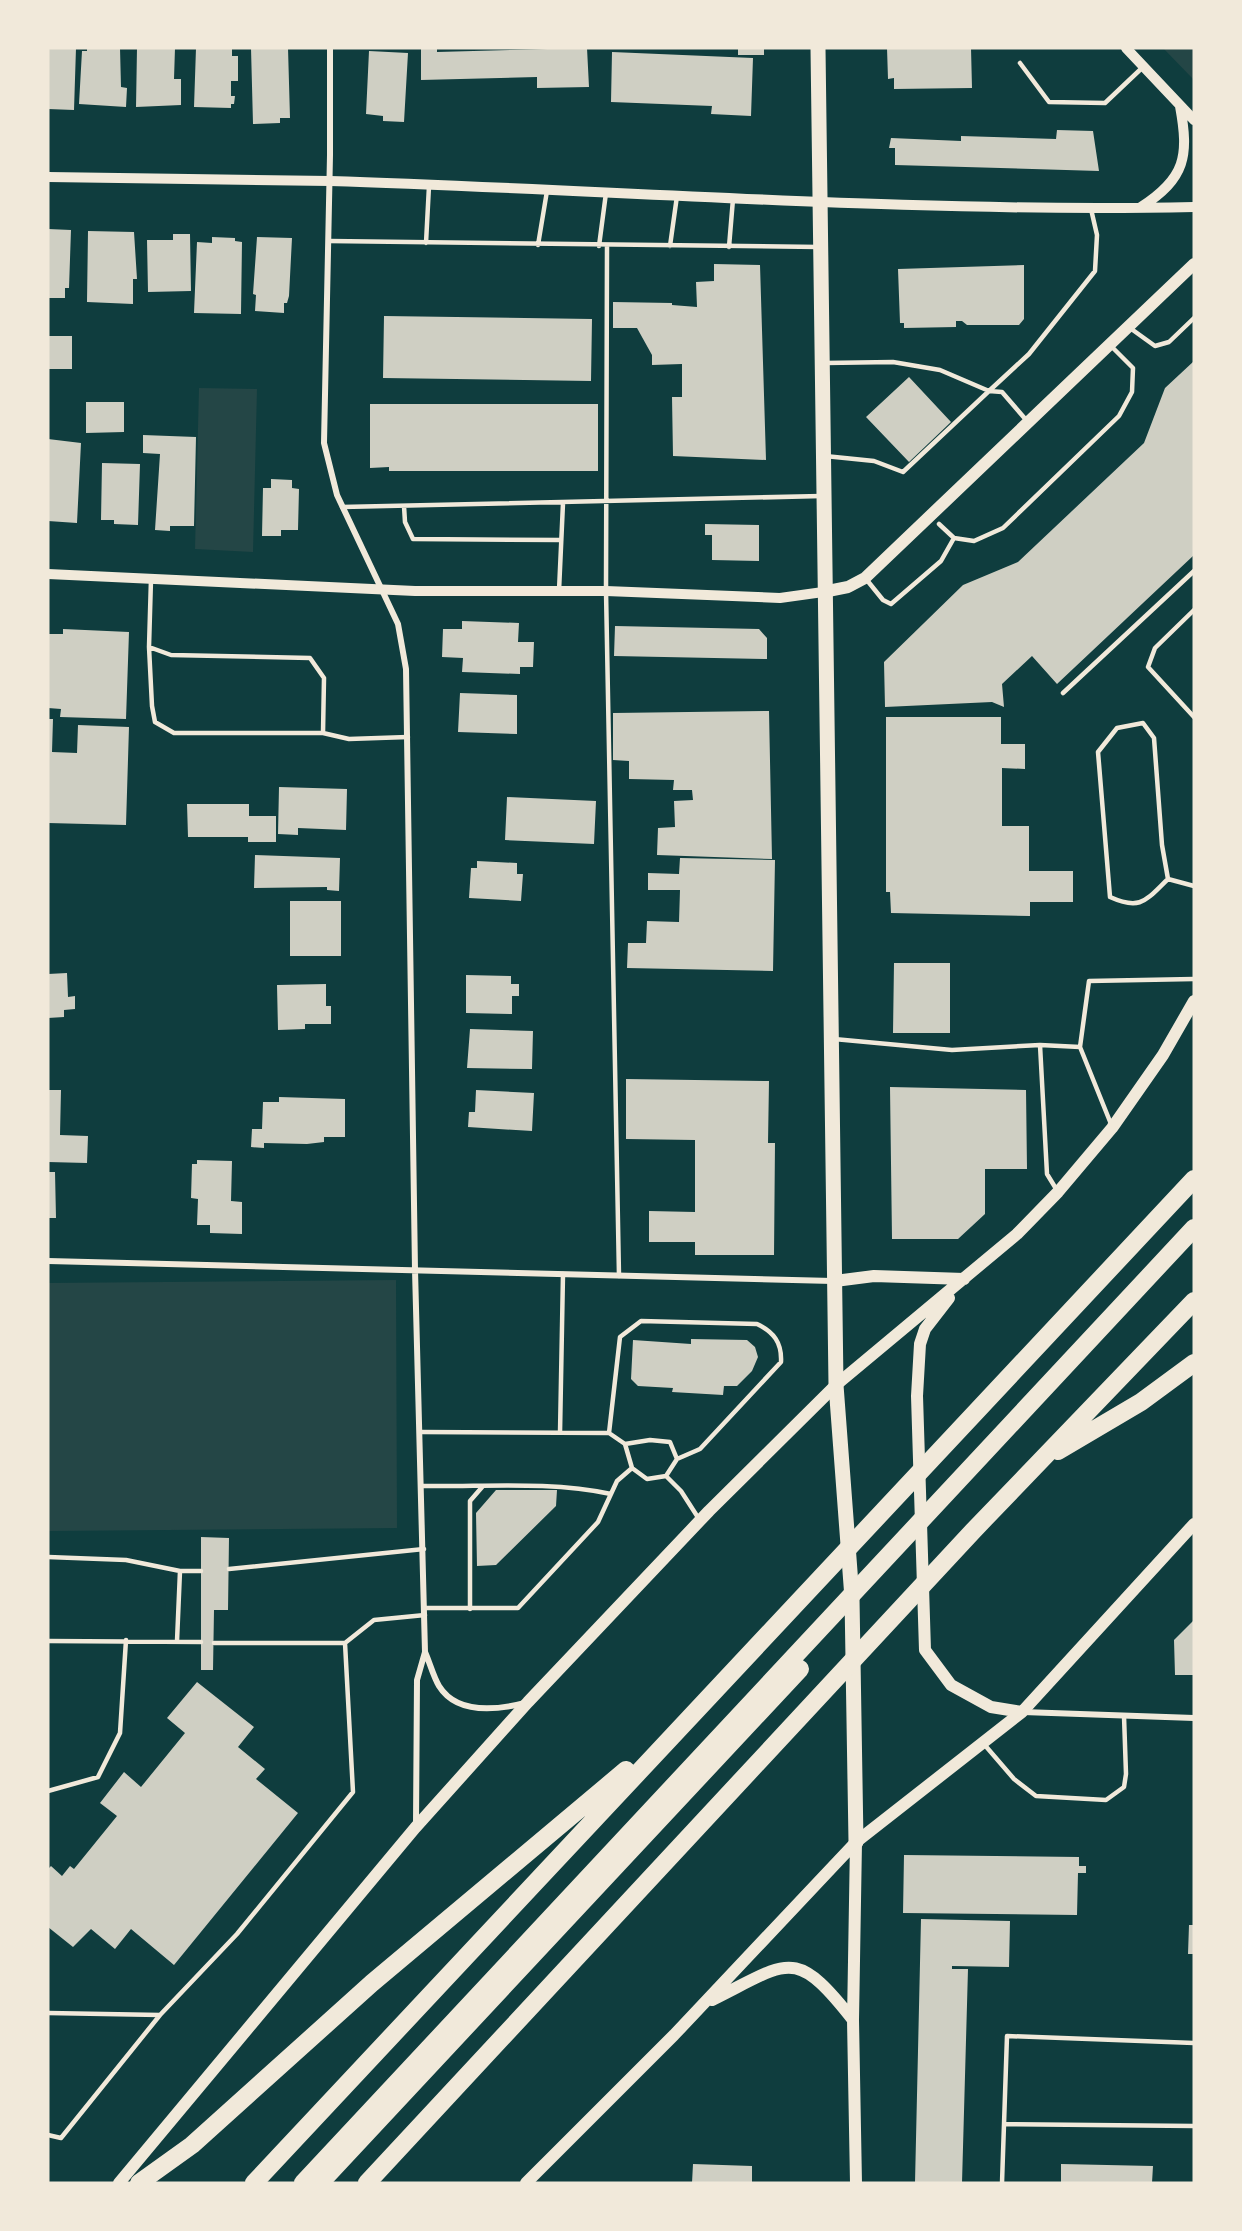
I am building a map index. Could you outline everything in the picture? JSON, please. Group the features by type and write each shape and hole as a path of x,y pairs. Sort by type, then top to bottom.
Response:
{"highway":[{"path":"254,2183 1194,1179"},
{"path":"321,2183 757,1706 971,1476 1194,1228"},
{"path":"971,1476 1194,1246"},
{"path":"367,2183 973,1532 1194,1301"},
{"path":"1039,1463 1141,1402 1194,1363"},
{"path":"303,2183 757,1706"},
{"path":"139,2183 192,2145 372,1983 687,1719"}],"main road":[{"path":"818,48 822,203 823,592 836,1385 852,1598 856,1842 852,2020 856,2183"},
{"path":"823,592 848,587 865,578 1194,264"},
{"path":"119,2183 416,1828 528,1702 700,1521 836,1385 1017,1234 1058,1192 1112,1128 1163,1055 1194,1001"},
{"path":"836,1281 874,1276 964,1279"},
{"path":"964,1279 925,1329 920,1344 917,1396 926,1650 951,1685 991,1707 1022,1712"},
{"path":"526,2183 702,2005 856,1842 1022,1712 1194,1524"},
{"path":"702,2005 775,1969 791,1967 808,1971 827,1987 852,2020"}],"street":[{"path":"330,48 330,182 324,443 342,507 398,624 406,669 415,1270 425,1612 425,1652 417,1680 416,1828"},
{"path":"1126,48 1194,120"},
{"path":"1140,208 1171,184 1180,168 1186,148 1180,106"},
{"path":"48,177 330,182 822,203 1091,209 1194,207"},
{"path":"48,574 380,587 415,591 606,591 780,598 823,592"},
{"path":"48,1261 836,1281"},
{"path":"425,1652 439,1687 448,1696 468,1707 498,1710 528,1702"},
{"path":"1022,1712 1194,1718"}],"lane":[{"path":"1020,63 1049,102 1105,103 1143,67"},
{"path":"426,243 429,186"},
{"path":"538,245 547,191"},
{"path":"599,246 606,193"},
{"path":"670,246 677,196"},
{"path":"729,247 733,199"},
{"path":"823,456 874,461 903,472 1029,354 1095,271 1097,235 1091,209"},
{"path":"329,241 822,247"},
{"path":"607,246 606,591 619,1276"},
{"path":"1128,327 1155,346 1169,342 1194,318"},
{"path":"939,524 954,538 974,541 1003,528 1119,416 1132,392 1133,368 1110,344"},
{"path":"822,363 893,362 940,370 989,391 1002,392 1027,422"},
{"path":"342,507 823,496"},
{"path":"559,591 563,503"},
{"path":"404,506 405,522 413,538 561,540"},
{"path":"865,578 883,600 891,604 941,561 954,538"},
{"path":"1063,693 1194,571"},
{"path":"152,579 149,647 155,722 174,733 322,733 349,739 408,737"},
{"path":"1194,610 1155,648 1148,667 1194,717"},
{"path":"149,647 171,655 310,658 324,678 322,733"},
{"path":"1143,723 1154,738 1162,845 1168,879 1142,903 1126,904 1110,897 1098,752 1117,728 1143,723"},
{"path":"1168,879 1194,886"},
{"path":"1112,1128 1080,1047 1089,981 1194,980"},
{"path":"831,1039 952,1050 1040,1044 1080,1047"},
{"path":"1040,1044 1047,1174 1058,1192"},
{"path":"560,1433 563,1274"},
{"path":"609,1433 620,1337 641,1322 757,1324 768,1329 782,1349 781,1362 700,1449 676,1459 666,1476"},
{"path":"421,1432 609,1433 625,1444 633,1468 647,1479 666,1476"},
{"path":"625,1444 650,1440 670,1442 676,1459"},
{"path":"214,1643 345,1643 374,1620 425,1612 518,1608 598,1522 617,1481 633,1468"},
{"path":"666,1476 681,1491 700,1521"},
{"path":"422,1486 587,1489 611,1494"},
{"path":"470,1609 470,1501 483,1486"},
{"path":"229,1569 424,1549"},
{"path":"48,1557 126,1560 180,1571 201,1571"},
{"path":"177,1641 180,1571"},
{"path":"48,1791 98,1777 120,1733 126,1640"},
{"path":"48,1641 201,1642"},
{"path":"48,2135 61,2138 160,2015 237,1934 353,1791 345,1643"},
{"path":"983,1743 1014,1779 1036,1796 1106,1800 1124,1787 1126,1774 1124,1716"},
{"path":"48,2013 160,2015"},
{"path":"1002,2183 1007,2036 1194,2043"},
{"path":"1004,2124 1194,2126"}],"shaded area":[{"path":"1163,48 1194,48 1194,80"},
{"path":"199,388 257,389 253,552 195,549"},
{"path":"396,1280 397,1528 48,1531 48,1283"}],"building":[{"path":"48,48 76,48 74,110 48,109"},
{"path":"87,48 120,48 121,87 127,88 126,107 79,104 82,51 87,51"},
{"path":"137,48 175,48 174,79 181,79 181,105 136,107"},
{"path":"196,48 232,48 232,56 238,56 238,81 231,81 231,96 235,96 231,108 194,107"},
{"path":"251,48 288,48 290,118 280,118 280,123 253,124"},
{"path":"421,48 437,48 437,52 587,48 589,87 537,88 537,77 421,80"},
{"path":"738,48 764,48 764,55 738,55"},
{"path":"887,48 971,48 972,88 894,89 894,78 888,79"},
{"path":"369,51 408,53 404,122 383,121 383,116 366,114"},
{"path":"612,52 753,58 751,116 711,114 712,106 611,102"},
{"path":"1057,130 1093,131 1099,171 895,165 895,148 889,148 891,138 961,141 961,136 1056,139"},
{"path":"48,229 71,230 69,288 65,288 65,298 48,298"},
{"path":"88,231 134,232 137,279 133,279 133,304 87,302"},
{"path":"173,234 190,234 191,291 148,292 147,240 173,240"},
{"path":"212,237 235,238 235,241 242,242 241,314 194,313 197,242 212,243"},
{"path":"257,237 292,238 289,296 287,303 284,303 284,313 255,311 256,295 253,294"},
{"path":"714,264 760,265 766,460 673,456 672,397 682,397 682,364 652,365 652,355 637,328 613,328 613,302 672,303 672,305 697,307 696,282 714,281"},
{"path":"1024,265 1024,319 1019,325 967,325 962,321 956,321 956,327 904,328 904,323 900,323 898,269"},
{"path":"384,316 592,319 591,381 383,378"},
{"path":"48,336 72,336 72,369 48,369"},
{"path":"1194,361 1194,555 1057,684 1032,656 1002,684 1004,707 992,702 885,707 884,662 963,585 1018,562 1144,443 1165,388"},
{"path":"909,377 951,422 909,462 866,417"},
{"path":"86,402 124,402 124,432 86,433"},
{"path":"370,404 598,404 598,471 389,471 389,467 370,468"},
{"path":"143,435 196,437 194,526 170,526 170,531 155,530 160,454 143,453"},
{"path":"48,439 81,443 77,523 48,521"},
{"path":"102,463 140,464 138,525 114,524 114,520 101,520"},
{"path":"271,479 292,480 292,488 299,489 298,530 281,530 281,536 262,536 263,488 271,488"},
{"path":"705,524 759,525 759,561 712,560 712,535 705,535"},
{"path":"462,621 519,623 518,642 534,642 533,667 520,667 520,674 462,672 463,658 442,657 443,629 462,629"},
{"path":"615,626 759,629 767,638 767,659 614,656"},
{"path":"63,629 129,632 126,719 60,717 61,709 48,708 48,634 63,634"},
{"path":"460,693 517,695 517,734 458,732"},
{"path":"769,711 772,859 657,855 658,828 675,827 674,801 693,800 692,790 673,790 674,780 629,779 629,761 613,760 613,713"},
{"path":"886,717 1001,717 1001,744 1025,744 1025,769 1002,768 1002,826 1029,826 1029,871 1073,871 1073,902 1030,902 1030,916 891,913 890,892 886,892"},
{"path":"48,719 53,719 52,752 77,753 78,725 129,727 126,825 48,823"},
{"path":"279,787 347,789 346,830 298,828 298,835 278,834"},
{"path":"507,797 596,801 594,844 505,840"},
{"path":"187,804 249,804 249,816 276,816 276,842 248,842 248,837 188,837"},
{"path":"255,855 340,858 339,891 327,890 327,887 254,888"},
{"path":"680,858 775,860 773,971 627,968 628,943 646,943 647,921 679,922 680,890 648,890 648,873 679,874"},
{"path":"477,861 517,863 517,874 523,874 521,901 469,898 471,868 477,868"},
{"path":"290,901 341,901 341,956 290,956"},
{"path":"894,963 950,963 950,1033 893,1033"},
{"path":"67,973 68,997 75,996 75,1009 64,1010 64,1017 48,1018 48,974"},
{"path":"466,975 511,976 511,984 519,984 519,996 512,996 512,1014 466,1013"},
{"path":"326,984 326,1006 331,1006 331,1024 305,1024 305,1029 278,1030 277,985"},
{"path":"470,1029 533,1031 532,1069 467,1068"},
{"path":"626,1079 769,1081 768,1143 775,1143 774,1255 695,1255 695,1242 649,1242 649,1211 695,1212 695,1140 626,1139"},
{"path":"890,1087 1026,1090 1027,1169 985,1169 985,1214 958,1239 892,1239"},
{"path":"48,1090 61,1090 60,1135 88,1136 87,1163 48,1162"},
{"path":"476,1090 534,1093 532,1131 468,1127 469,1112 475,1112"},
{"path":"279,1097 345,1099 345,1137 324,1137 324,1142 307,1144 264,1143 264,1148 251,1147 252,1129 262,1129 263,1102 279,1102"},
{"path":"197,1160 232,1161 231,1201 242,1202 242,1234 210,1233 210,1225 197,1225 198,1199 191,1198 192,1164 197,1164"},
{"path":"48,1172 55,1172 56,1218 48,1218"},
{"path":"691,1339 747,1340 755,1347 758,1357 752,1371 737,1386 724,1386 723,1395 672,1392 673,1388 638,1386 631,1379 633,1340 691,1344"},
{"path":"496,1490 557,1490 556,1506 496,1565 477,1566 476,1513"},
{"path":"201,1537 229,1538 228,1610 214,1610 213,1670 201,1670"},
{"path":"1194,1620 1194,1675 1175,1675 1174,1640"},
{"path":"197,1682 254,1727 238,1747 265,1769 256,1779 298,1813 174,1965 131,1929 115,1949 91,1929 73,1947 48,1927 48,1869 51,1866 62,1876 70,1866 74,1869 117,1816 100,1803 124,1772 141,1787 185,1733 167,1718"},
{"path":"904,1855 1079,1857 1079,1866 1086,1866 1086,1873 1078,1873 1077,1915 903,1913"},
{"path":"921,1919 1010,1921 1009,1967 952,1966 952,1969 968,1969 962,2183 915,2183"},
{"path":"1189,1925 1194,1925 1194,1954 1188,1954"},
{"path":"693,2164 752,2166 752,2183 692,2183"},
{"path":"1061,2164 1153,2166 1152,2183 1061,2183"}]}
